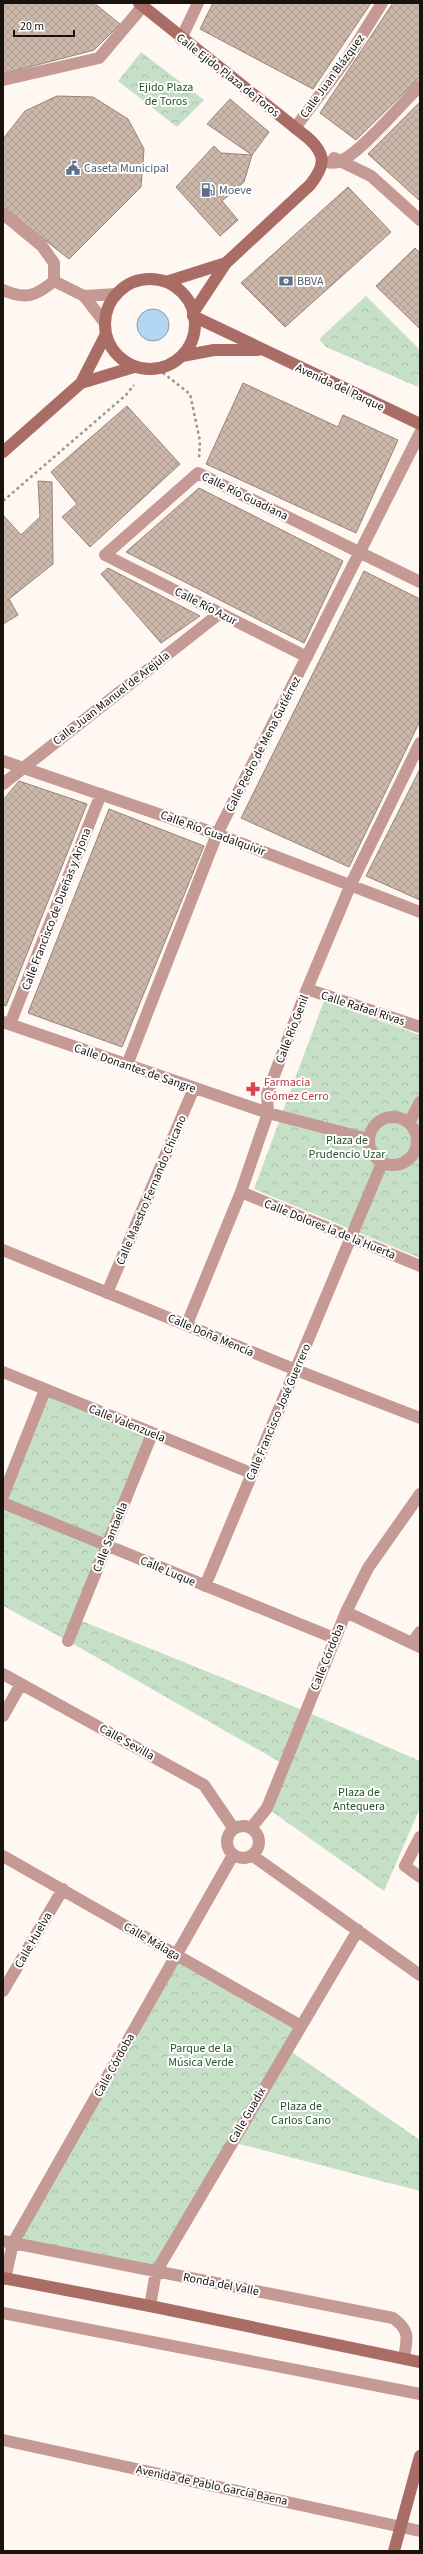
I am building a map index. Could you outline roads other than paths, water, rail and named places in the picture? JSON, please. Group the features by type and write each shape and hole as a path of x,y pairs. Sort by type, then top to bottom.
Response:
{"street":[{"path":"181,39 198,3"},
{"name":"Calle Juan Blázquez","path":"295,128 347,59 382,3"},
{"path":"3,80 99,58 141,5"},
{"name":"Calle Ejido Plaza de Toros","path":"141,5 181,39 250,90 318,147 339,162 371,176 420,220"},
{"path":"322,161 332,163 339,162 354,152 420,86"},
{"path":"193,315 226,263 310,185 318,174 322,161 318,147"},
{"path":"3,214 42,246 54,263 54,281 40,293 26,297 3,290"},
{"path":"3,452 81,383 105,329 110,303 117,294 134,282 145,280 166,282 226,263"},
{"path":"54,281 84,296 96,308 115,354 134,367"},
{"path":"81,383 134,367 158,369 171,364 182,356 194,335 193,315 183,294 166,282"},
{"path":"84,296 117,294"},
{"name":"Avenida del Parque","path":"193,315 260,350 420,424"},
{"name":"Avenida del Parque","path":"182,356 206,351 260,350"},
{"name":"Calle Pedro de Mena Gutiérrez","path":"127,1066 217,834 420,433"},
{"name":"Calle Río Guadiana","path":"105,555 198,473 360,552"},
{"path":"360,552 420,582"},
{"name":"Calle Río Azur","path":"105,555 307,657"},
{"name":"Calle Juan Manuel de Aréjula","path":"3,784 220,613"},
{"name":"Calle Río Genil","path":"187,1324 241,1192 268,1113 267,1094 307,989 351,884 420,743"},
{"name":"Calle Río Guadalquivir","path":"3,760 22,768 217,834 351,884 420,912"},
{"name":"Calle Francisco de Dueñas y Arjona","path":"7,1023 101,794"},
{"name":"Calle Rafael Rivas","path":"307,989 420,1027"},
{"name":"Calle Donantes de Sangre","path":"7,1023 127,1066 268,1113 368,1139"},
{"name":"Calle Maestro Fernando Chicano","path":"107,1293 194,1088"},
{"path":"409,1123 420,1102"},
{"path":"387,1117 395,1117 409,1123 417,1137 419,1145 410,1158 404,1163 389,1166 382,1163 371,1154 368,1139 374,1125 387,1117"},
{"name":"Calle Francisco José Guerrero","path":"205,1586 382,1163"},
{"name":"Calle Dolores la de la Huerta","path":"241,1192 420,1266"},
{"name":"Calle Doña Mencía","path":"3,1250 187,1324 296,1370 420,1418"},
{"name":"Calle Valenzuela","path":"3,1372 152,1434 251,1473"},
{"path":"3,1496 45,1390"},
{"name":"Calle Santaella","path":"68,1641 152,1434"},
{"name":"Calle Córdoba","path":"250,1828 268,1808 334,1638 368,1568 420,1494"},
{"name":"Calle Luque","path":"3,1503 334,1638"},
{"path":"346,1612 416,1645 420,1632"},
{"name":"Calle Sevilla","path":"3,1674 204,1785 234,1829"},
{"path":"3,1716 21,1684"},
{"path":"245,1826 250,1828 258,1836 260,1841 257,1852 253,1856 243,1859 233,1855 227,1842 234,1829 245,1826"},
{"path":"420,1836 405,1866 420,1877"},
{"name":"Calle Córdoba","path":"4,2279 8,2242 233,1855"},
{"name":"Calle Málaga","path":"3,1856 301,2026"},
{"path":"253,1856 420,1975"},
{"name":"Calle Huelva","path":"3,1992 63,1889"},
{"name":"Calle Guadix","path":"150,2306 156,2272 358,1930"},
{"name":"Ronda del Valle","path":"8,2242 393,2318 403,2325 408,2336 404,2358"},
{"path":"4,2279 150,2306 420,2362"},
{"path":"3,2313 420,2394"},
{"name":"Avenida de Pablo García Baena","path":"3,2440 420,2531"},
{"path":"394,2551 420,2456"}],"water":[{"path":"150,309 156,309 166,316 169,325 168,331 162,338 156,341 150,341 140,334 137,328 137,322 144,312"}],"place":[{"name":"Caseta Municipal","path":"73,168"},
{"name":"Moeve","path":"208,190"},
{"name":"BBVA","path":"286,281"},
{"name":"Farmacia Gómez Cerro","path":"253,1089"}],"park label":[{"name":"Ejido Plaza de Toros","path":"166,94"},
{"name":"Plaza de Prudencio Uzar","path":"347,1147"},
{"name":"Plaza de Antequera","path":"359,1799"},
{"name":"Parque de la Música Verde","path":"201,2055"},
{"name":"Plaza de Carlos Cano","path":"301,2113"}]}
